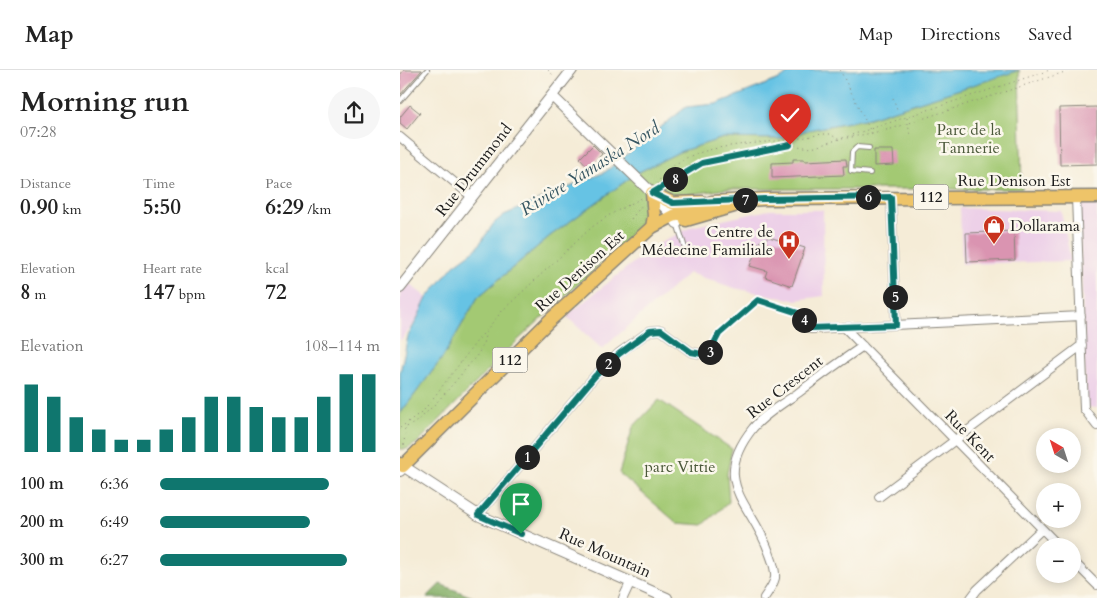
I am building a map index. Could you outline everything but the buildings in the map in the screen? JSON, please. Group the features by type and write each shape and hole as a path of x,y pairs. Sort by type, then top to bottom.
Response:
{"main road":[{"path":"649,190 673,203 712,202"},
{"path":"649,190 654,216 652,227"},
{"name":"Rue Denison Est","path":"401,467 549,321 652,227 675,220 712,202 891,197 1097,196"},
{"path":"620,257 654,236 675,220 757,200"}],"street":[{"name":"Rue Drummond","path":"400,288 572,70"},
{"path":"552,96 649,190 675,220"},
{"path":"400,137 472,197"},
{"path":"891,197 896,325"},
{"path":"1076,197 1084,409 1097,426"},
{"path":"811,328 1081,316"},
{"name":"Rue Kent","path":"844,327 1051,538"},
{"path":"478,515 595,376 619,354 650,331 661,330 691,352 708,355"},
{"path":"879,497 1082,345"},
{"name":"Rue Crescent","path":"764,598 772,586 775,576 774,566 765,539 739,497 734,482 734,465 740,449 753,429 768,414 863,346"},
{"name":"Rue Mountain","path":"401,467 478,515 667,598"},
{"path":"971,598 977,590 1042,529"},
{"path":"1081,569 1097,586"},
{"path":"624,598 630,583"}],"lane":[{"path":"400,101 427,70"},
{"path":"869,148 857,147 852,152 852,171 870,172"},
{"path":"675,220 685,248"}],"path":[{"path":"840,70 872,134"},
{"path":"400,428 424,410 504,310 592,227 649,190 702,163 790,145 812,148 1050,70"},
{"path":"631,219 649,190 673,164 709,150 822,134 830,134 839,139 847,139 872,134 1071,70"},
{"path":"893,98 897,109"},
{"path":"907,117 910,135"},
{"path":"708,355 719,334 758,300 798,313 811,328"},
{"path":"404,445 405,427 414,424 449,389 478,354 487,329"}],"shaded area":[{"path":"1079,199 1097,199 1097,408 1086,407"},
{"path":"960,208 1061,211 1071,261 962,264"},
{"path":"769,210 823,210 824,296 795,300 734,288 689,273 602,349 566,316 653,247 691,227"},
{"path":"400,276 427,298 415,323 400,341"}],"green space":[{"name":"Parc de la Tannerie","path":"1019,70 1022,189 726,189 679,196 673,195 654,185 648,192 648,219 516,342 417,443 407,449 400,449 400,414 443,357 478,297 550,236 637,173 679,152 723,138 780,139 808,130 869,118"},
{"name":"parc Vittie","path":"659,400 732,449 727,474 729,502 703,525 677,523 619,473 633,427"},
{"path":"440,584 475,598 426,598"}],"water":[{"name":"Rivière Yamaska Nord","path":"792,70 1020,70 869,118 808,130 780,139 723,138 679,152 637,173 550,236 478,297 443,357 400,414 400,373 408,336 427,298 454,265 476,249 494,223 504,215 605,172 686,107 716,104 782,78"}],"place":[{"name":"Dollarama","path":"994,245"},
{"name":"Centre de Médecine Familiale","path":"789,260"}],"route":[{"path":"521,534 478,515 595,376 619,354 650,331 661,330 691,352 708,355 719,334 758,300 798,313 811,328 896,325 891,197 673,203 652,193 702,163 790,145"}]}
